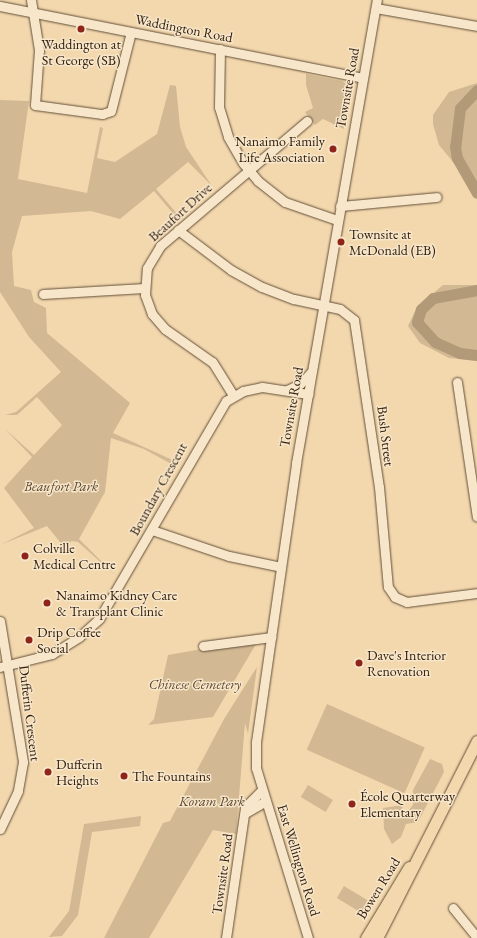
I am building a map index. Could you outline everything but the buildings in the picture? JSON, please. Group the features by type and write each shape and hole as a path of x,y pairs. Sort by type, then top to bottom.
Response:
{"main road":[{"name":"Bowen Road","path":"366,938 418,855 477,741"},
{"name":"Bowen Road","path":"377,938 411,875 418,855"}],"street":[{"path":"32,0 39,50 35,105 102,114 111,111 131,32"},
{"path":"376,4 477,26"},
{"name":"Townsite Road","path":"226,938 245,813 248,801 262,790 255,757 280,567 322,306 376,4"},
{"name":"Waddington Road","path":"0,6 33,11 363,78"},
{"path":"220,49 219,107 228,136 249,171 285,202 337,220"},
{"name":"Beaufort Drive","path":"233,395 212,362 158,322 148,306 144,288 152,258 178,230 307,121"},
{"path":"340,206 437,197"},
{"name":"Bush Street","path":"178,230 248,279 280,294 344,311 358,329 380,494 386,579 391,593 402,601 414,602 477,593"},
{"path":"43,294 144,288"},
{"path":"287,390 300,384 311,371"},
{"path":"457,382 477,517"},
{"name":"Boundary Crescent","path":"0,667 10,666 52,654 92,626 112,601 217,411 233,395 262,386 308,394"},
{"path":"152,530 229,556 280,567"},
{"name":"Dufferin Crescent","path":"0,621 10,666 23,767 18,792 0,828"},
{"path":"203,646 271,636"},
{"name":"East Wellington Road","path":"262,790 308,938"},
{"path":"245,813 266,801"},
{"path":"453,908 477,938"}],"green space":[{"path":"306,74 342,81 350,87 344,129 323,119 315,125 305,112 313,108 306,85"},
{"path":"477,83 477,191 439,145 433,124 433,115 449,92"},
{"name":"Beaufort Park","path":"170,85 176,86 180,127 186,147 212,186 188,162 156,189 178,215 176,217 154,191 120,219 91,211 22,216 12,252 14,286 31,290 34,302 46,308 47,333 130,403 113,433 177,462 175,466 144,449 111,438 105,492 79,539 116,576 78,542 72,541 64,547 47,526 0,545 34,528 4,488 32,457 5,429 34,455 62,425 37,397 17,415 5,415 16,412 61,372 29,337 0,292 0,100 29,101 18,179 87,193 100,127 103,128 97,158 115,162 157,134"},
{"path":"443,285 477,285 477,361 449,358 420,343 408,326 417,307"},
{"name":"Chinese Cemetery","path":"259,639 213,717 148,725 154,719 168,655"},
{"name":"Koram Park","path":"257,667 248,734 245,723 236,834 213,830 149,938 104,938 163,823 170,821 224,719"},
{"path":"327,704 425,748 404,793 307,750"},
{"path":"430,759 442,764 444,772 418,822 406,824 401,837 392,844 384,829 383,808 402,805 403,811 409,810 413,805 413,790"},
{"path":"308,785 333,800 326,812 301,797"},
{"path":"141,816 140,826 92,832 78,915 62,936 49,937 69,911 84,824"},
{"path":"344,886 369,901 362,913 337,898"}],"waterway":[{"path":"477,90 460,108 455,146 457,158 477,193"},
{"path":"477,290 433,298 421,309 417,322 435,342 460,353 477,355"}],"place":[{"name":"Waddington at St George (SB)","path":"81,29"},
{"name":"Nanaimo Family Life Association","path":"333,149"},
{"name":"Townsite at McDonald (EB)","path":"341,242"},
{"name":"Colville Medical Centre","path":"25,556"},
{"name":"Nanaimo Kidney Care & Transplant Clinic","path":"47,603"},
{"name":"Drip Coffee Social","path":"29,640"},
{"name":"Dave's Interior Renovation","path":"359,663"},
{"name":"Dufferin Heights","path":"48,772"},
{"name":"The Fountains","path":"124,776"},
{"name":"École Quarterway Elementary","path":"352,804"}]}
